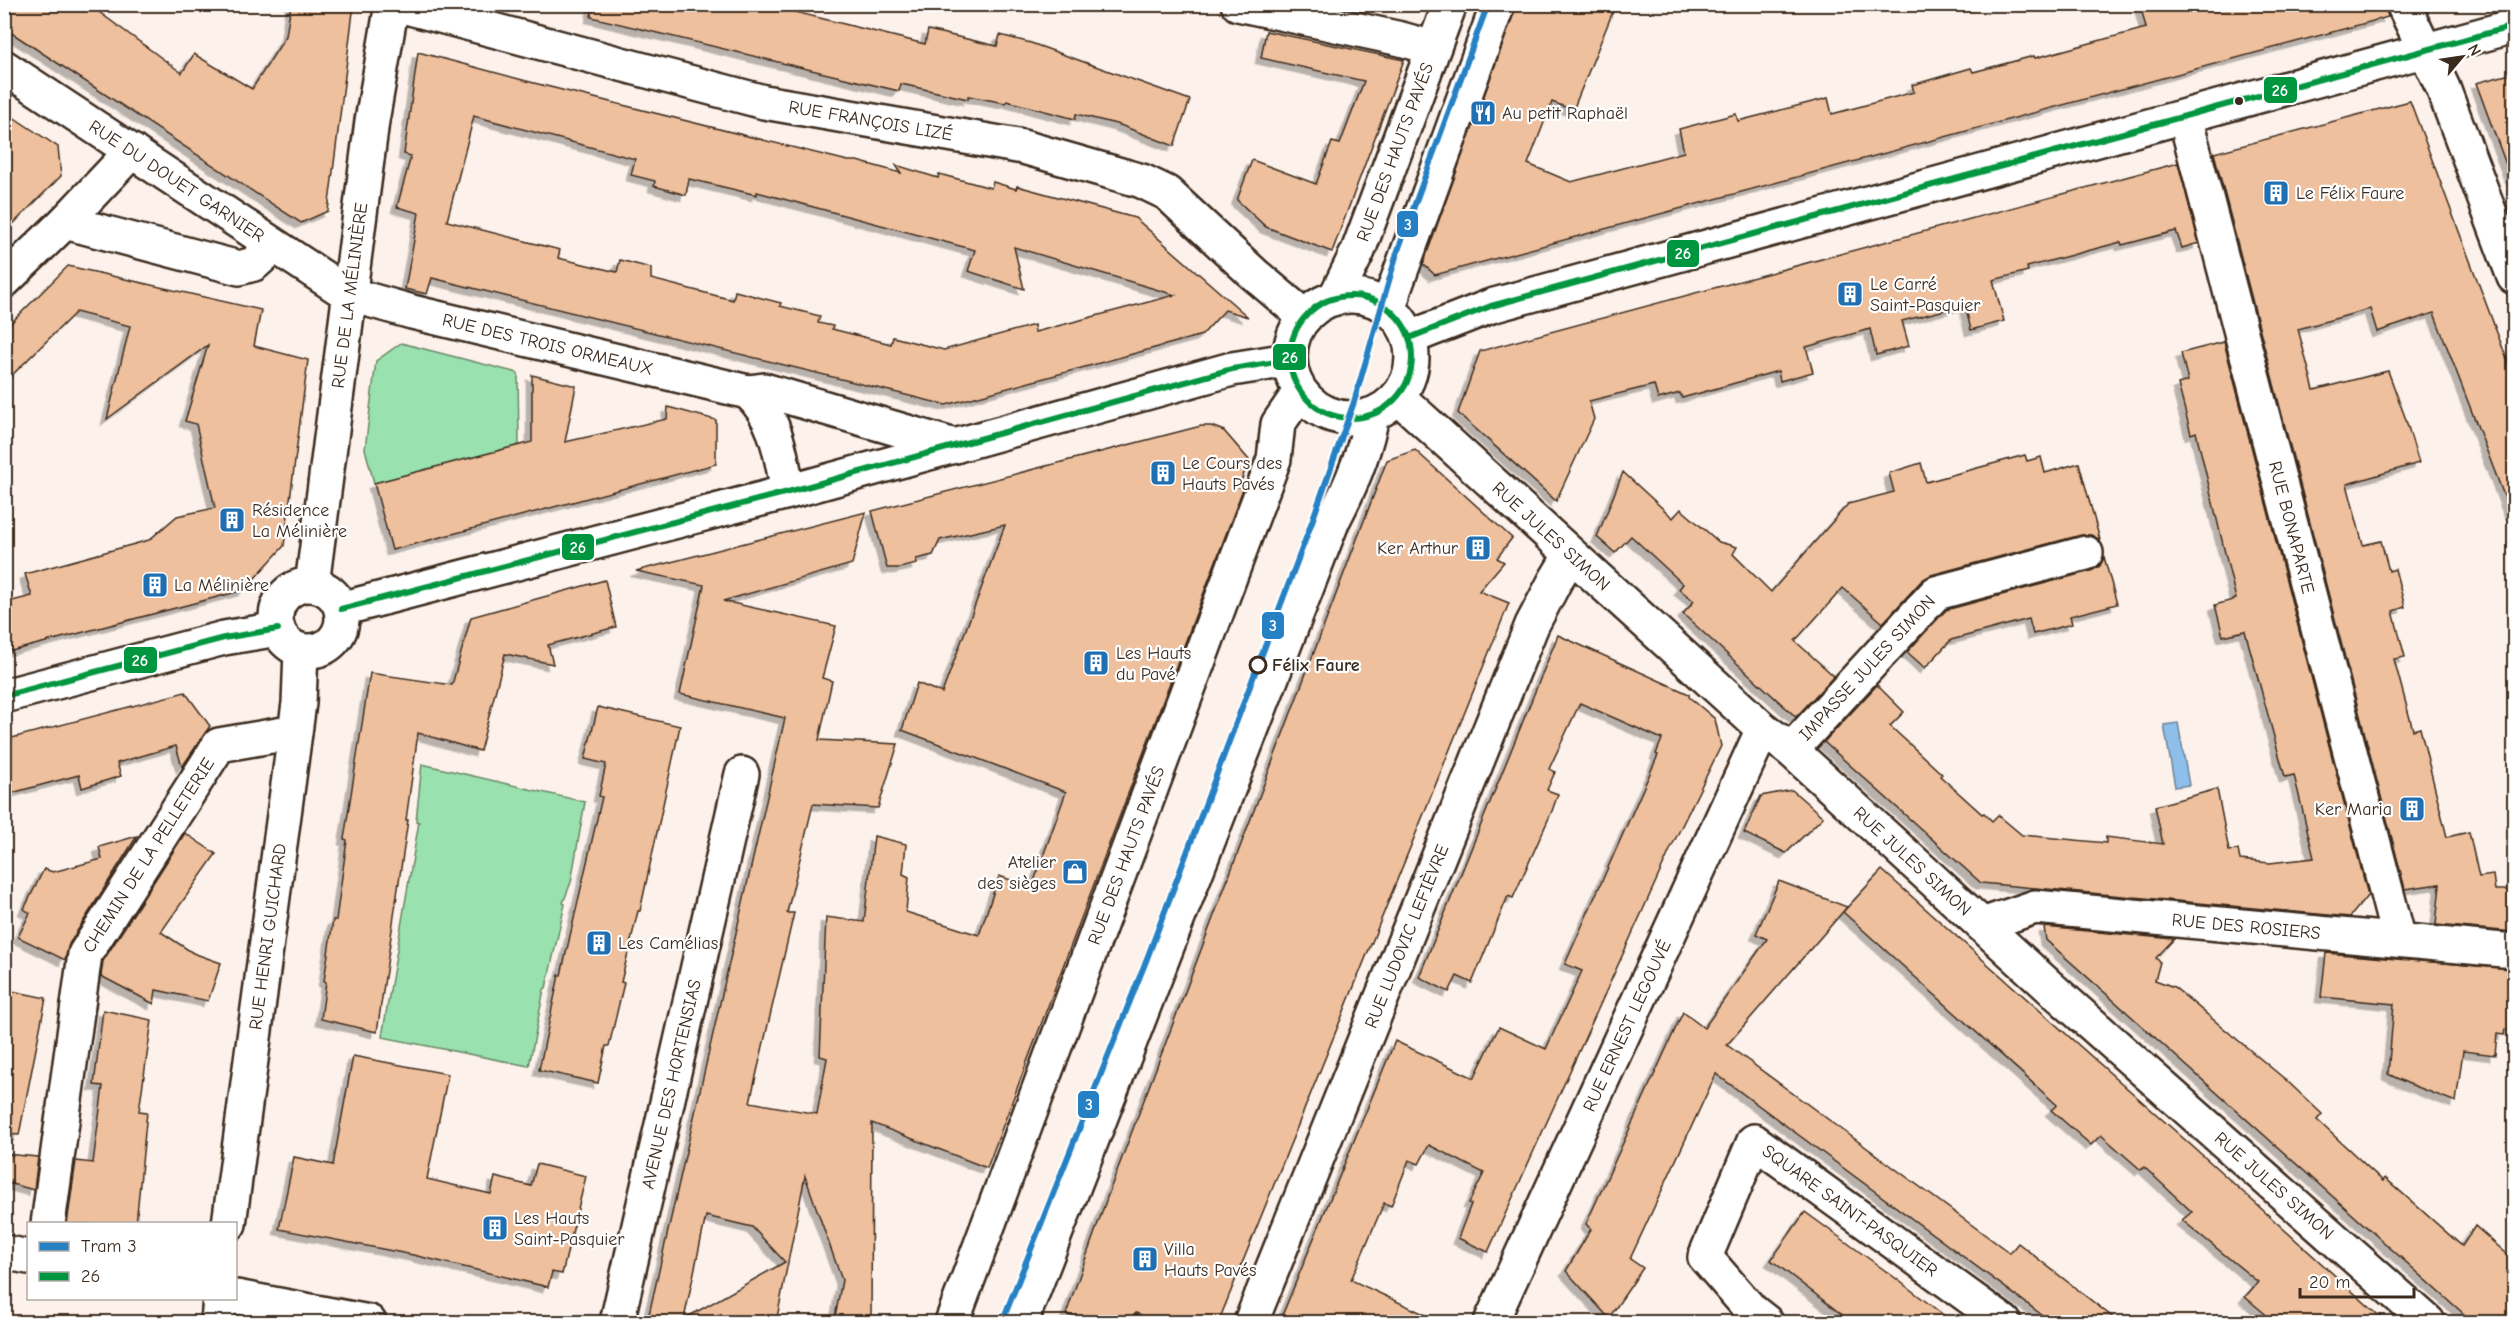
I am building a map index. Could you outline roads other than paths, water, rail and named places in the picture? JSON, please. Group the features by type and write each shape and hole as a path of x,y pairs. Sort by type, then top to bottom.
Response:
{"street":[{"name":"RUE DE LA MÉLINIÈRE","path":"312,585 348,294 380,68 393,4"},
{"name":"RUE FRANÇOIS LIZÉ","path":"393,4 764,102 1023,147 1142,181 1167,193 1305,317"},
{"path":"1238,4 1433,48"},
{"name":"RUE DES HAUTS PAVÉS","path":"1335,298 1358,251 1450,4"},
{"path":"1390,310 1394,290 1498,4"},
{"path":"2403,4 2443,88 2514,277"},
{"path":"1409,338 1432,327 1491,306 2514,26"},
{"name":"RUE DU DOUET GARNIER","path":"4,67 348,294"},
{"name":"RUE BONAPARTE","path":"2185,117 2399,940"},
{"path":"4,281 65,222 132,151"},
{"path":"65,222 239,268 254,264 274,246"},
{"name":"RUE DES TROIS ORMEAUX","path":"348,294 412,312 748,392 764,390 955,446"},
{"path":"1366,297 1390,310 1399,319 1409,338 1412,363 1410,374 1398,397 1387,408 1357,419 1332,416 1316,407 1300,392 1289,360 1293,337 1305,317 1314,308 1335,298 1366,297"},
{"path":"341,609 788,492 1232,369 1289,360"},
{"path":"748,392 759,401 774,429 788,492"},
{"name":"RUE DES HAUTS PAVÉS","path":"952,1323 1274,459 1278,424 1300,392"},
{"name":"RUE JULES SIMON","path":"1398,397 1570,556 1764,729 1791,750 1982,925 2428,1323"},
{"path":"1021,1323 1329,531 1358,468 1367,442 1372,415"},
{"name":"IMPASSE JULES SIMON","path":"1791,750 1936,593 2086,553"},
{"name":"RUE LUDOVIC LEFIÈVRE","path":"1251,1323 1532,625 1570,556"},
{"path":"4,696 224,638 289,640 321,650 336,638 343,620 341,609 332,594 312,585 295,588 286,594 276,612 289,640"},
{"name":"RUE HENRI GUICHARD","path":"229,1222 299,704 289,640"},
{"name":"RUE ERNEST LEGOUVÉ","path":"1491,1323 1764,729"},
{"name":"CHEMIN DE LA PELLETERIE","path":"48,1222 85,954 219,744 295,732"},
{"name":"AVENUE DES HORTENSIAS","path":"617,1323 742,774"},
{"name":"RUE DES ROSIERS","path":"1982,925 2035,907 2514,951"},
{"name":"SQUARE SAINT-PASQUIER","path":"1766,1323 1752,1311 1705,1257 1754,1141 2004,1323"},
{"path":"4,1252 27,1257"},
{"path":"237,1297 369,1323"},
{"path":"218,1323 220,1300"}],"water":[{"path":"2178,723 2189,785 2175,787 2164,725"}],"tram line":[{"name":"3","path":"1002,1322 1146,961 1309,530 1354,402 1397,253 1488,4"}],"place":[{"name":"Au petit Raphaël","path":"1483,113"},
{"name":"Le Félix Faure","path":"2276,193"},
{"name":"Le Carré Saint-Pasquier","path":"1850,294"},
{"name":"Le Cours des Hauts Pavés","path":"1163,473"},
{"name":"Résidence La Mélinière","path":"232,520"},
{"name":"Ker Arthur","path":"1478,548"},
{"name":"La Mélinière","path":"155,585"},
{"name":"Les Hauts du Pavé","path":"1096,663"},
{"name":"Félix Faure","path":"1258,665"},
{"name":"Ker Maria","path":"2412,809"},
{"name":"Atelier des sièges","path":"1075,872"},
{"name":"Les Camélias","path":"599,943"},
{"name":"Les Hauts Saint-Pasquier","path":"495,1228"},
{"name":"Villa Hauts Pavés","path":"1145,1259"}]}
